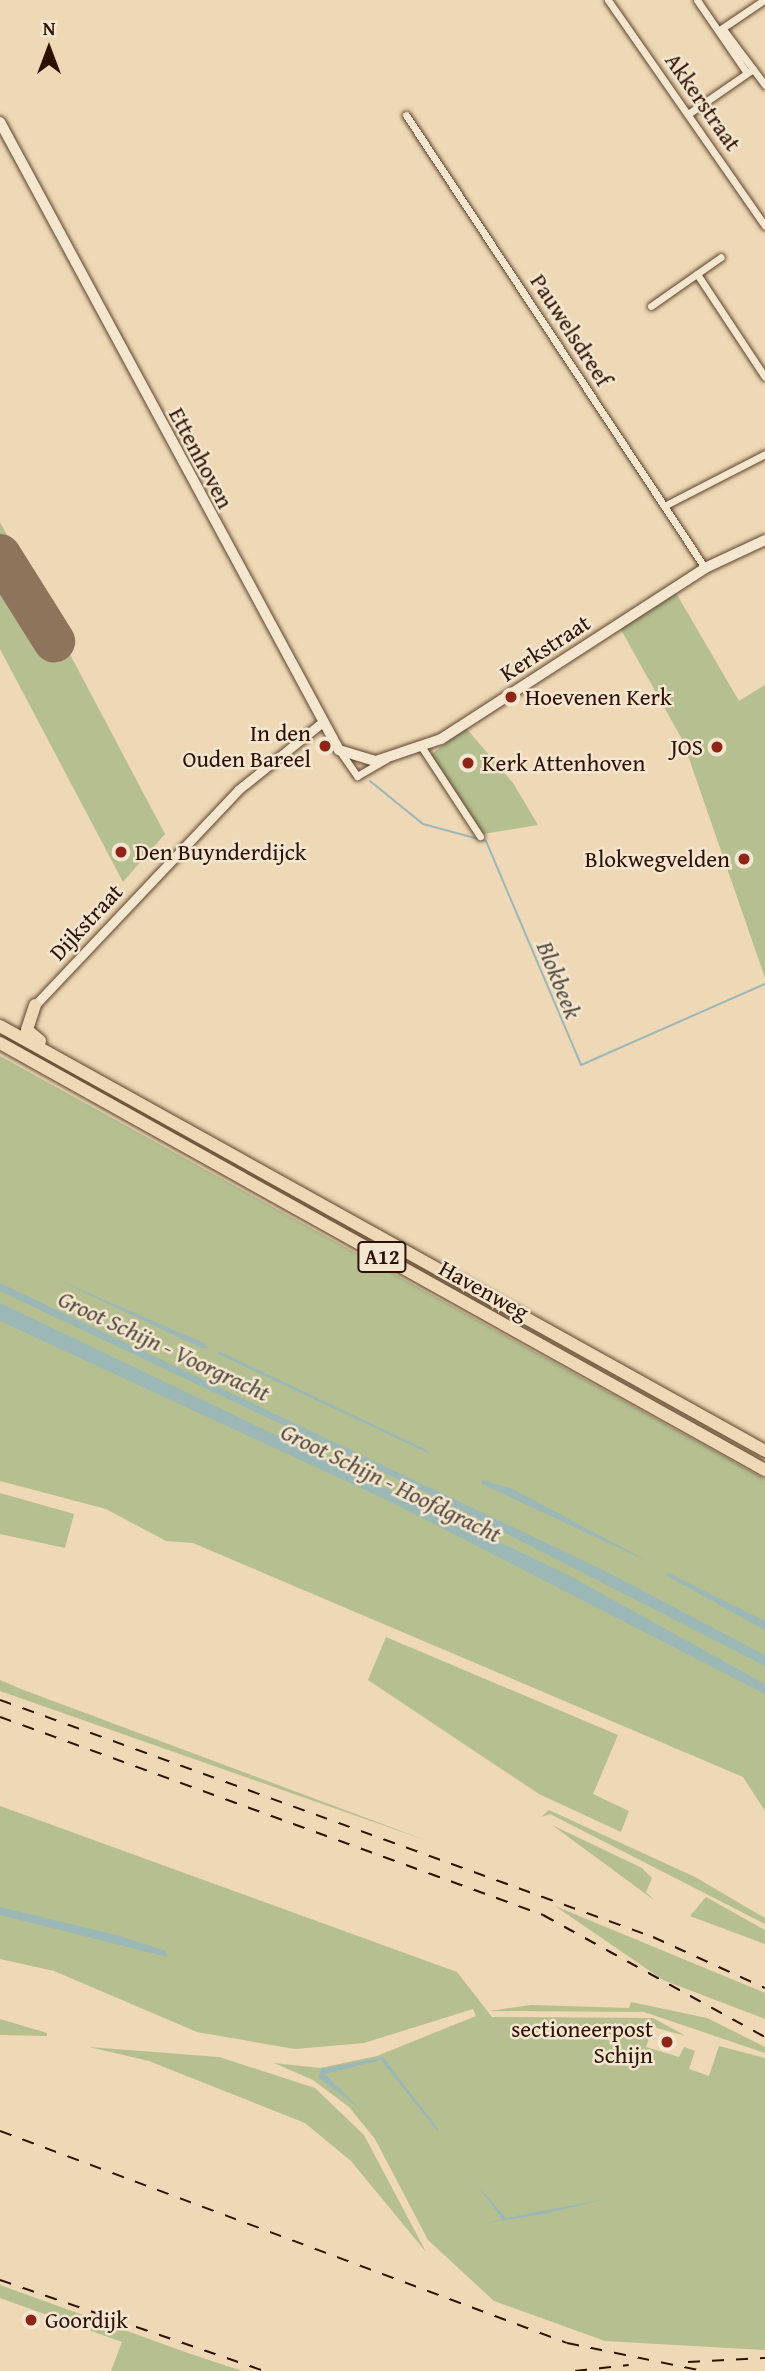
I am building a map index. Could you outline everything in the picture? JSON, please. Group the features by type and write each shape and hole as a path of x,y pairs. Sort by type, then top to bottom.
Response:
{"highway":[{"path":"0,1019 12,1023 35,1005"},
{"path":"35,1005 27,1024 30,1035 185,1129"},
{"name":"Havenweg","path":"0,1026 765,1451"},
{"name":"Havenweg","path":"0,1043 765,1470"}],"main road":[{"name":"Ettenhoven","path":"0,122 320,724 340,750"},
{"name":"Kerkstraat","path":"340,750 364,760 386,759 421,746 705,568 765,540"}],"street":[{"name":"Akkerstraat","path":"608,0 765,226"},
{"path":"696,0 750,71 765,85"},
{"path":"720,29 764,0"},
{"path":"688,114 750,71"},
{"name":"Pauwelsdreef","path":"406,115 705,568"},
{"path":"651,306 721,257"},
{"path":"697,274 765,377"},
{"path":"664,506 765,454"},
{"name":"Dijkstraat","path":"35,1005 238,790 320,724"},
{"path":"421,746 480,836"},
{"name":"Ettenhoven","path":"340,750 357,776 386,759"}],"green space":[{"path":"0,522 165,834 123,882 0,649"},
{"name":"Blokwegvelden","path":"676,593 739,701 765,685 765,978 683,741 620,628"},
{"path":"466,728 513,783 538,825 483,834 429,756"},
{"path":"0,1056 765,1479 765,1811 743,1777 193,1543 166,1541 106,1509 0,1481"},
{"path":"0,1493 74,1514 65,1548 0,1534"},
{"path":"386,1637 618,1735 593,1794 629,1811 621,1832 539,1794 368,1680"},
{"path":"0,1680 21,1689 428,1841 0,1691"},
{"path":"0,1806 457,1972 492,2017 653,2018 686,2036 653,2027 646,2047 679,2057 684,2047 695,2051 689,2069 709,2076 719,2046 765,2058 765,2350 605,2341 494,2301 428,2240 375,2139 349,2107 313,2080 274,2063 320,2068 377,2056 476,2016 473,2009 364,2043 295,2049 197,2032 54,1971 0,1959"},
{"path":"549,1810 695,1877 765,1918 765,1924 550,1814 541,1817"},
{"path":"552,1825 642,1868 652,1878 646,1892 654,1900"},
{"path":"706,1897 765,1930 765,1944 690,1916"},
{"path":"555,1906 765,1993 765,2019 663,1980"},
{"path":"631,2002 707,2018 765,2047 765,2053 644,2012 489,2011 531,2005 629,2008"},
{"path":"0,2019 47,2033 47,2036 0,2035"},
{"path":"89,2047 219,2057 315,2088 364,2135 426,2252 351,2161 305,2123 149,2061"},
{"path":"0,2285 242,2371 111,2371 122,2342 0,2298"}],"water":[{"path":"54,1278 204,1343 208,1348 201,1348"},
{"path":"0,1283 605,1571 765,1655 765,1666 429,1494 0,1291"},
{"path":"0,1303 570,1576 765,1684 765,1694 391,1502 0,1321"},
{"path":"221,1352 425,1449 430,1454 216,1353"},
{"path":"482,1480 513,1489 651,1563 482,1484"},
{"path":"667,1572 765,1621 765,1630 667,1576"},
{"path":"0,1907 116,1935 166,1951 167,1957 0,1915"},
{"path":"383,2057 437,2131 381,2060 325,2074 359,2108 319,2078 321,2069"},
{"path":"475,2182 506,2218 605,2199 544,2214 487,2223 502,2219"}],"waterway":[{"name":"Blokbeek","path":"370,781 423,824 486,841 581,1065 765,984"}],"runway":[{"path":"0,555 54,641"}],"railway":[{"path":"0,1700 653,1937 765,1988"},
{"path":"0,1717 543,1915 765,2037"},
{"path":"0,2131 567,2343 704,2371"},
{"path":"0,2280 264,2371"},
{"path":"688,2362 765,2358"},
{"path":"575,2371 629,2365"}],"place":[{"name":"Hoevenen Kerk","path":"511,697"},
{"name":"In den Ouden Bareel","path":"325,746"},
{"name":"JOS","path":"717,747"},
{"name":"Kerk Attenhoven","path":"468,763"},
{"name":"Den Buynderdijck","path":"121,852"},
{"name":"Blokwegvelden","path":"744,859"},
{"name":"sectioneerpost Schijn","path":"667,2042"},
{"name":"Goordijk","path":"31,2320"}],"water label":[{"name":"Groot Schijn - Voorgracht","path":"164,1346"},
{"name":"Groot Schijn - Hoofdgracht","path":"391,1483"}]}
